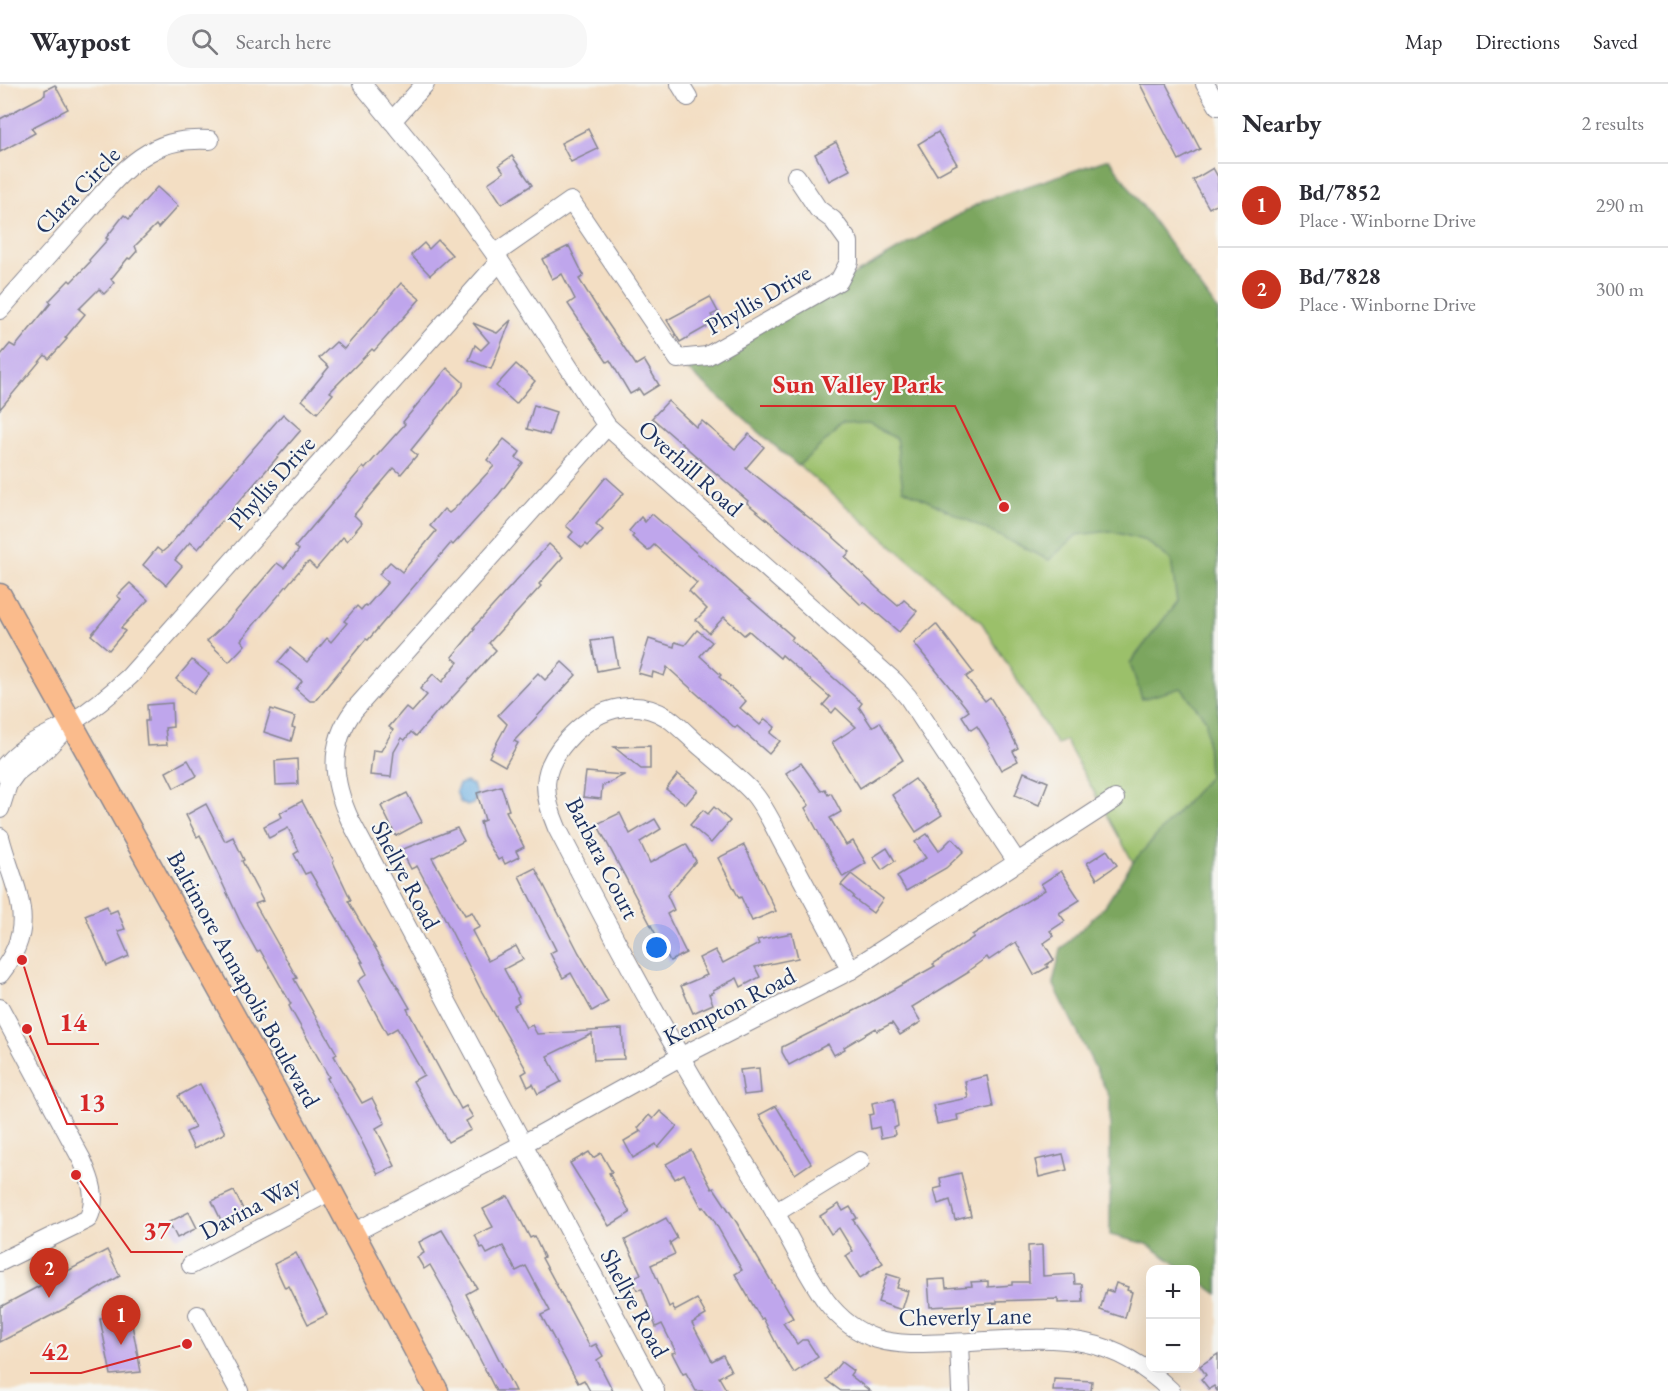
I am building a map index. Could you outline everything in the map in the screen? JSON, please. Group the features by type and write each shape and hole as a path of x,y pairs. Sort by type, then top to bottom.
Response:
{"main road":[{"name":"Baltimore Annapolis Boulevard","path":"0,595 331,1191 430,1389"}],"street":[{"name":"Overhill Road","path":"362,84 448,189 497,258 607,426 895,682 908,697 1017,862"},
{"path":"392,121 425,84"},
{"path":"1205,84 1218,106"},
{"name":"Clara Circle","path":"0,310 110,185 130,166 163,145 186,139 210,140"},
{"name":"Phyllis Drive","path":"70,723 106,698 130,676 497,258 571,201 678,360 707,356 838,280 849,261 849,242 833,220 818,209 796,176"},
{"name":"Shellye Road","path":"607,426 372,688 344,724 337,741 336,780 340,799 348,817 655,1391"},
{"name":"Barbara Court","path":"680,1058 557,828 549,808 545,781 549,767 564,743 578,728 593,717 608,710 624,707 639,706 653,711 668,719 754,794 770,819 851,970"},
{"path":"0,772 12,758 39,737 70,723"},
{"path":"0,808 8,784 16,773 47,748 70,723"},
{"name":"Kempton Road","path":"353,1233 680,1058 851,970 1115,799"},
{"path":"0,837 19,897 22,917 20,941 11,960 0,974"},
{"path":"0,1008 82,1160 92,1182 93,1198 88,1219 0,1262"},
{"name":"Cheverly Lane","path":"680,1058 776,1213 826,1301 841,1318 859,1332 903,1344 1046,1339 1096,1344 1126,1357 1153,1373 1171,1391"},
{"path":"776,1213 860,1161"},
{"name":"Davina Way","path":"191,1265 331,1191"},
{"path":"198,1315 239,1391"},
{"path":"959,1343 961,1391"}],"green space":[{"path":"1109,159 1218,311 1218,1294 1200,1281 1200,1265 1177,1265 1147,1244 1110,1235 1110,1098 1053,983 1061,949 1105,906 1133,862 1209,777 1206,720 1181,688 1142,699 1130,663 1177,602 1171,560 1146,541 1110,531 1077,535 1049,560 903,489 896,438 867,425 843,426 798,466 688,370 983,201"},
{"path":"983,201 1218,603 1218,811 1133,862 1065,740 1057,745 982,623 688,370"}],"water":[{"path":"466,782 473,785 477,797 473,804 467,806 460,802 456,791 459,784"}],"building":[{"path":"1140,84 1166,84 1200,149 1179,160"},
{"path":"55,85 68,109 31,128 35,133 0,152 0,119 45,95 45,90"},
{"path":"588,129 598,149 571,162 561,143"},
{"path":"938,132 957,164 937,175 918,144"},
{"path":"836,142 850,170 829,181 815,154"},
{"path":"512,156 532,185 502,204 488,183 504,172 499,165"},
{"path":"1213,168 1218,177 1218,203 1209,208 1193,180"},
{"path":"157,187 178,206 158,228 156,225 135,246 137,251 130,259 128,258 111,279 114,283 109,289 104,294 99,289 79,309 85,314 65,338 67,339 49,359 45,355 0,409 0,356 10,344 15,347 51,303 49,301 90,262 89,260 108,239 106,238 124,215 129,219"},
{"path":"438,240 452,255 430,275 411,255 424,243 429,249"},
{"path":"569,246 584,276 579,279 600,312 636,365 644,360 659,385 643,395 639,389 630,394 610,360 607,362 568,304 575,299 562,274 552,279 542,259"},
{"path":"401,283 420,299 374,351 372,349 330,392 333,394 317,413 302,400 329,367 319,358 336,342 344,349"},
{"path":"710,297 718,312 711,315 715,322 680,342 667,320"},
{"path":"511,320 491,369 469,360 475,345 481,350 489,342 473,323 497,333"},
{"path":"516,364 535,381 516,404 496,386"},
{"path":"447,368 463,382 463,386 411,450 417,455 401,474 394,468 354,515 362,523 347,541 343,537 316,569 309,562 305,564 241,640 245,645 229,662 207,641 225,624 277,563 284,568 299,550 295,547 363,467 365,469 405,424 403,422"},
{"path":"668,401 696,427 702,421 735,449 749,434 764,447 746,468 850,552 845,557 898,606 904,600 917,611 899,632 864,602 861,605 811,556 747,503 748,501 652,418"},
{"path":"534,405 556,412 549,435 527,429"},
{"path":"283,414 301,430 198,549 190,542 175,560 182,566 166,585 143,565 157,548 162,552 167,548"},
{"path":"504,439 520,452 516,458 523,463 499,494 453,545 451,543 368,640 366,639 315,701 310,701 296,689 302,681 278,662 290,648 307,662 327,638 331,642 347,623 344,621 357,606 361,610 365,605 367,606 388,582 379,574 390,562 402,572 436,531 430,526 444,509 449,513 454,509 494,466 487,460"},
{"path":"606,477 624,493 596,524 603,530 588,546 586,544 582,548 569,537 573,532 566,526"},
{"path":"652,514 793,637 791,640 862,703 859,707 872,727 880,722 903,760 860,788 832,743 856,727 836,708 832,713 823,705 830,697 782,655 780,658 749,631 744,635 724,617 709,633 696,620 707,609 689,591 697,583 654,545 648,551 632,537 634,535 629,531 641,517 645,522"},
{"path":"549,544 563,557 539,584 541,586 489,643 496,650 416,736 411,732 405,740 402,738 394,752 391,777 370,775 373,750 381,751 393,730 389,727 406,707 412,712 427,695 420,689 433,674 442,682 458,662 452,657 475,629 473,628"},
{"path":"130,583 148,600 121,628 125,631 109,650 91,635 121,599 117,596"},
{"path":"936,624 973,672 966,677 985,701 990,697 1018,748 1013,751 1018,761 1001,770 977,726 971,730 962,716 969,711 914,643"},
{"path":"697,630 712,642 700,656 746,701 740,708 760,725 765,719 775,727 770,733 780,741 769,754 737,726 735,728 667,667 664,676 653,672 652,677 638,673 649,639 674,647 675,642 685,645"},
{"path":"613,638 618,667 597,671 591,641"},
{"path":"192,660 209,674 194,693 176,679"},
{"path":"562,662 576,675 514,741 518,743 505,766 489,757 507,724 498,715 538,673 545,680"},
{"path":"172,703 173,727 165,728 167,745 147,746 145,721 148,721 147,705"},
{"path":"271,709 295,717 292,727 295,728 291,741 264,732"},
{"path":"650,746 650,769 641,769 614,747"},
{"path":"297,759 298,784 276,785 275,761"},
{"path":"188,760 197,776 174,788 166,772"},
{"path":"801,763 821,791 825,789 828,795 831,793 841,812 830,818 846,845 853,841 866,863 843,877 805,808 809,805 786,773"},
{"path":"586,772 624,775 602,786 601,799 583,797"},
{"path":"1024,772 1048,782 1039,805 1015,795"},
{"path":"678,774 698,790 686,804 666,789"},
{"path":"915,779 942,815 916,832 892,795"},
{"path":"501,786 509,810 506,811 524,847 516,851 519,857 505,864 502,858 498,860 484,836 480,822 485,820 477,793"},
{"path":"407,793 422,822 396,836 381,806"},
{"path":"302,801 334,861 351,900 348,901 410,1008 407,1009 461,1109 466,1106 473,1117 466,1121 471,1130 448,1142 413,1081 424,1075 397,1028 387,1034 358,981 367,974 361,962 363,962 310,872 305,874 294,854 299,851 288,828 269,838 264,826 282,817 280,813"},
{"path":"206,804 225,841 233,837 244,860 242,861 263,901 255,904 337,1054 334,1056 362,1103 372,1098 385,1123 376,1128 395,1166 378,1174 327,1078 329,1077 289,1006 291,1004 260,950 257,952 240,921 200,835 197,837 186,815"},
{"path":"714,807 730,821 711,843 690,825 703,810 708,814"},
{"path":"620,813 630,834 655,819 661,829 640,842 650,863 686,844 696,861 667,895 674,910 667,914 686,953 670,961 597,824"},
{"path":"457,828 464,841 432,858 465,915 472,912 480,927 472,931 488,961 516,946 523,959 504,969 519,997 517,998 519,1003 514,1006 526,1028 532,1025 537,1034 622,1029 624,1059 594,1060 592,1034 547,1056 561,1082 538,1094 533,1084 528,1087 522,1074 527,1071 482,992 436,901 417,866 411,869 401,850"},
{"path":"927,834 939,851 952,838 964,851 946,868 906,891 897,876 926,858 915,842"},
{"path":"744,845 776,911 752,921 718,858"},
{"path":"887,848 895,861 882,870 873,857"},
{"path":"1107,850 1117,865 1097,879 1087,863"},
{"path":"535,868 579,953 608,1002 592,1011 571,973 563,978 550,953 556,950 519,876"},
{"path":"1061,871 1080,900 1059,913 1065,921 1050,931 1054,936 1044,943 1054,960 1046,965 1048,967 1034,975 1016,942 989,960 987,957 969,972 912,1007 921,1022 900,1035 892,1023 877,1031 876,1028 834,1055 828,1044 789,1065 782,1052 782,1047 862,1007 935,966 933,964 974,937 972,935 1045,890 1041,884"},
{"path":"851,874 883,899 873,913 853,898 854,896 841,885"},
{"path":"107,906 110,913 117,910 125,929 118,931 129,956 107,966 85,915"},
{"path":"792,933 798,958 755,967 760,977 741,987 737,978 713,990 714,992 709,994 713,1004 693,1013 681,986 707,975 699,958 715,950 723,963 759,944 757,940"},
{"path":"759,1068 761,1093 744,1095 740,1070"},
{"path":"987,1076 993,1107 957,1115 958,1120 937,1124 933,1105 968,1098 965,1081"},
{"path":"200,1084 225,1133 194,1149 186,1132 195,1128 178,1096"},
{"path":"894,1099 898,1126 894,1128 895,1135 881,1138 879,1127 871,1129 869,1115 874,1114 872,1103"},
{"path":"776,1106 811,1163 795,1174 759,1115"},
{"path":"660,1111 677,1126 658,1148 656,1144 633,1158 624,1141 641,1131 638,1128 649,1115 653,1119"},
{"path":"691,1150 712,1189 714,1188 737,1223 793,1318 783,1323 797,1344 802,1340 807,1340 818,1357 794,1373 735,1274 742,1270 713,1219 704,1207 702,1208 684,1174 675,1179 666,1164"},
{"path":"589,1152 593,1158 601,1153 630,1213 609,1226 570,1163"},
{"path":"1063,1154 1067,1170 1039,1177 1035,1160"},
{"path":"961,1173 971,1216 955,1220 950,1200 938,1204 934,1189 942,1187 940,1178"},
{"path":"234,1191 244,1211 222,1222 212,1201"},
{"path":"508,1196 530,1238 534,1236 544,1257 542,1258 590,1347 596,1344 603,1356 597,1360 613,1391 590,1391 584,1380 578,1383 541,1315 550,1311 526,1266 516,1271 503,1246 487,1254 483,1247 481,1248 475,1235 493,1227 483,1209"},
{"path":"839,1204 843,1211 850,1207 857,1218 853,1220 883,1263 860,1278 846,1256 853,1251 839,1228 831,1234 820,1216"},
{"path":"189,1212 197,1228 177,1238 169,1222"},
{"path":"666,1218 677,1238 670,1243 675,1254 651,1265 669,1307 672,1305 675,1311 697,1299 706,1315 692,1323 712,1361 723,1355 731,1371 719,1377 727,1391 696,1391 686,1373 683,1374 672,1353 676,1352 662,1324 656,1327 642,1289 637,1290 632,1278 641,1274 625,1240"},
{"path":"442,1230 477,1288 466,1294 515,1391 496,1391 430,1265 424,1269 417,1257 424,1253 419,1242"},
{"path":"1042,1245 1043,1276 1074,1274 1075,1284 1082,1284 1083,1302 1058,1303 1058,1299 997,1301 997,1303 930,1307 928,1280 945,1279 946,1288 972,1286 971,1282 988,1281 988,1287 1012,1285 1012,1282 1029,1282 1028,1246"},
{"path":"107,1250 120,1276 66,1308 0,1342 0,1307"},
{"path":"296,1253 327,1315 308,1324 289,1286 285,1288 274,1264"},
{"path":"887,1274 900,1278 897,1288 908,1291 902,1310 878,1302"},
{"path":"1116,1283 1128,1287 1127,1290 1132,1292 1125,1318 1100,1310 1106,1290 1113,1292"},
{"path":"130,1314 141,1372 111,1375 100,1319"},
{"path":"1218,1354 1218,1391 1214,1386 1209,1389 1201,1379 1206,1375 1200,1366"},
{"path":"841,1362 853,1371 850,1375 870,1391 841,1391 826,1380"},
{"path":"1054,1379 1092,1381 1091,1391 1053,1391"}],"place":[{"name":"Sun Valley Park","path":"1004,507"},
{"name":"14","path":"22,960"},
{"name":"13","path":"27,1029"},
{"name":"37","path":"76,1175"},
{"name":"Bd/7828","path":"49,1298"},
{"name":"42","path":"187,1344"},
{"name":"Bd/7852","path":"121,1345"}]}
